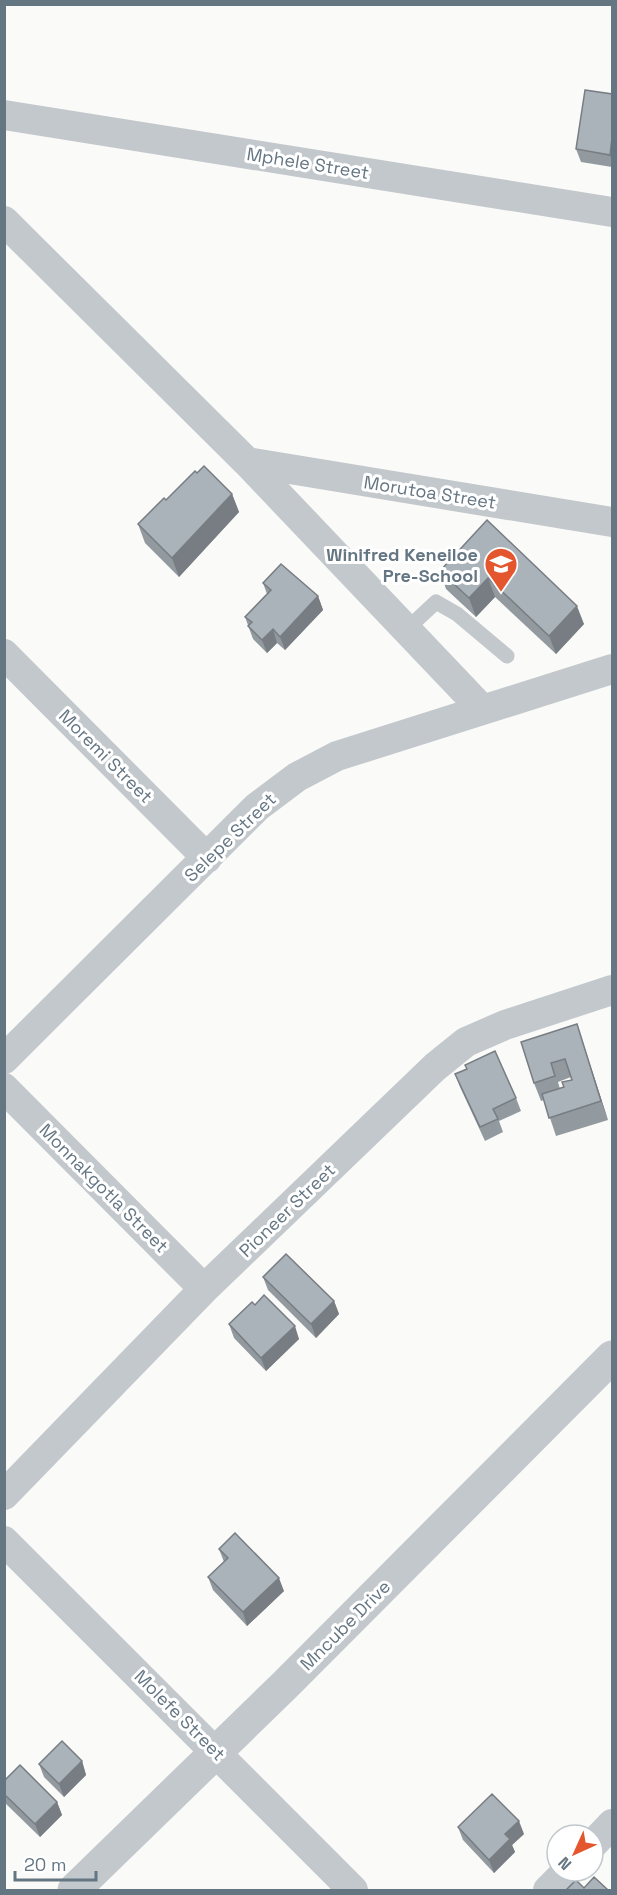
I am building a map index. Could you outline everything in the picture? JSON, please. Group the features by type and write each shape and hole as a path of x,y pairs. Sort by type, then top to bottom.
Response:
{"street":[{"name":"Mphele Street","path":"4,115 612,212"},
{"path":"4,221 247,462 482,709"},
{"name":"Morutoa Street","path":"247,462 612,522"},
{"name":"Moremi Street","path":"4,654 207,858"},
{"name":"Selepe Street","path":"4,1059 257,807 297,777 337,756 612,669"},
{"name":"Pioneer Street","path":"4,1495 204,1289 435,1067 466,1042 505,1025 612,990"},
{"name":"Monnakgotla Street","path":"4,1088 204,1289"},
{"name":"Mncube Drive","path":"75,1890 612,1357"},
{"name":"Molefe Street","path":"4,1541 353,1890"}],"lane":[{"path":"406,630 436,602 457,614 507,656"}],"building":[{"path":"585,90 612,94 610,155 576,149"},
{"path":"204,466 232,494 172,558 138,524 164,498 166,500 195,471 197,473"},
{"name":"Winifred Keneiloe Pre-School","path":"487,520 577,606 549,636 488,578 469,598 440,571"},
{"path":"281,564 318,596 280,637 273,629 262,640 248,626 252,622 245,617 271,590 263,583"},
{"path":"577,1024 601,1101 549,1118 542,1094 564,1087 562,1082 572,1080 565,1059 551,1063 555,1076 534,1083 521,1042"},
{"path":"495,1051 516,1098 493,1109 498,1119 480,1127 455,1074 467,1069 465,1065"},
{"path":"286,1254 334,1301 311,1324 263,1277"},
{"path":"264,1295 295,1326 261,1358 229,1324 252,1302 255,1305"},
{"path":"235,1533 279,1578 243,1612 208,1577 228,1558 219,1549"},
{"path":"62,1741 82,1761 59,1784 39,1764"},
{"path":"20,1765 57,1802 35,1824 4,1794 4,1781"},
{"path":"492,1794 519,1821 505,1834 510,1839 489,1860 458,1827"},
{"path":"573,1883 579,1883 584,1888 589,1883 600,1883 608,1890 566,1890"}],"place":[{"name":"Winifred Keneiloe Pre-School","path":"501,593"}]}
